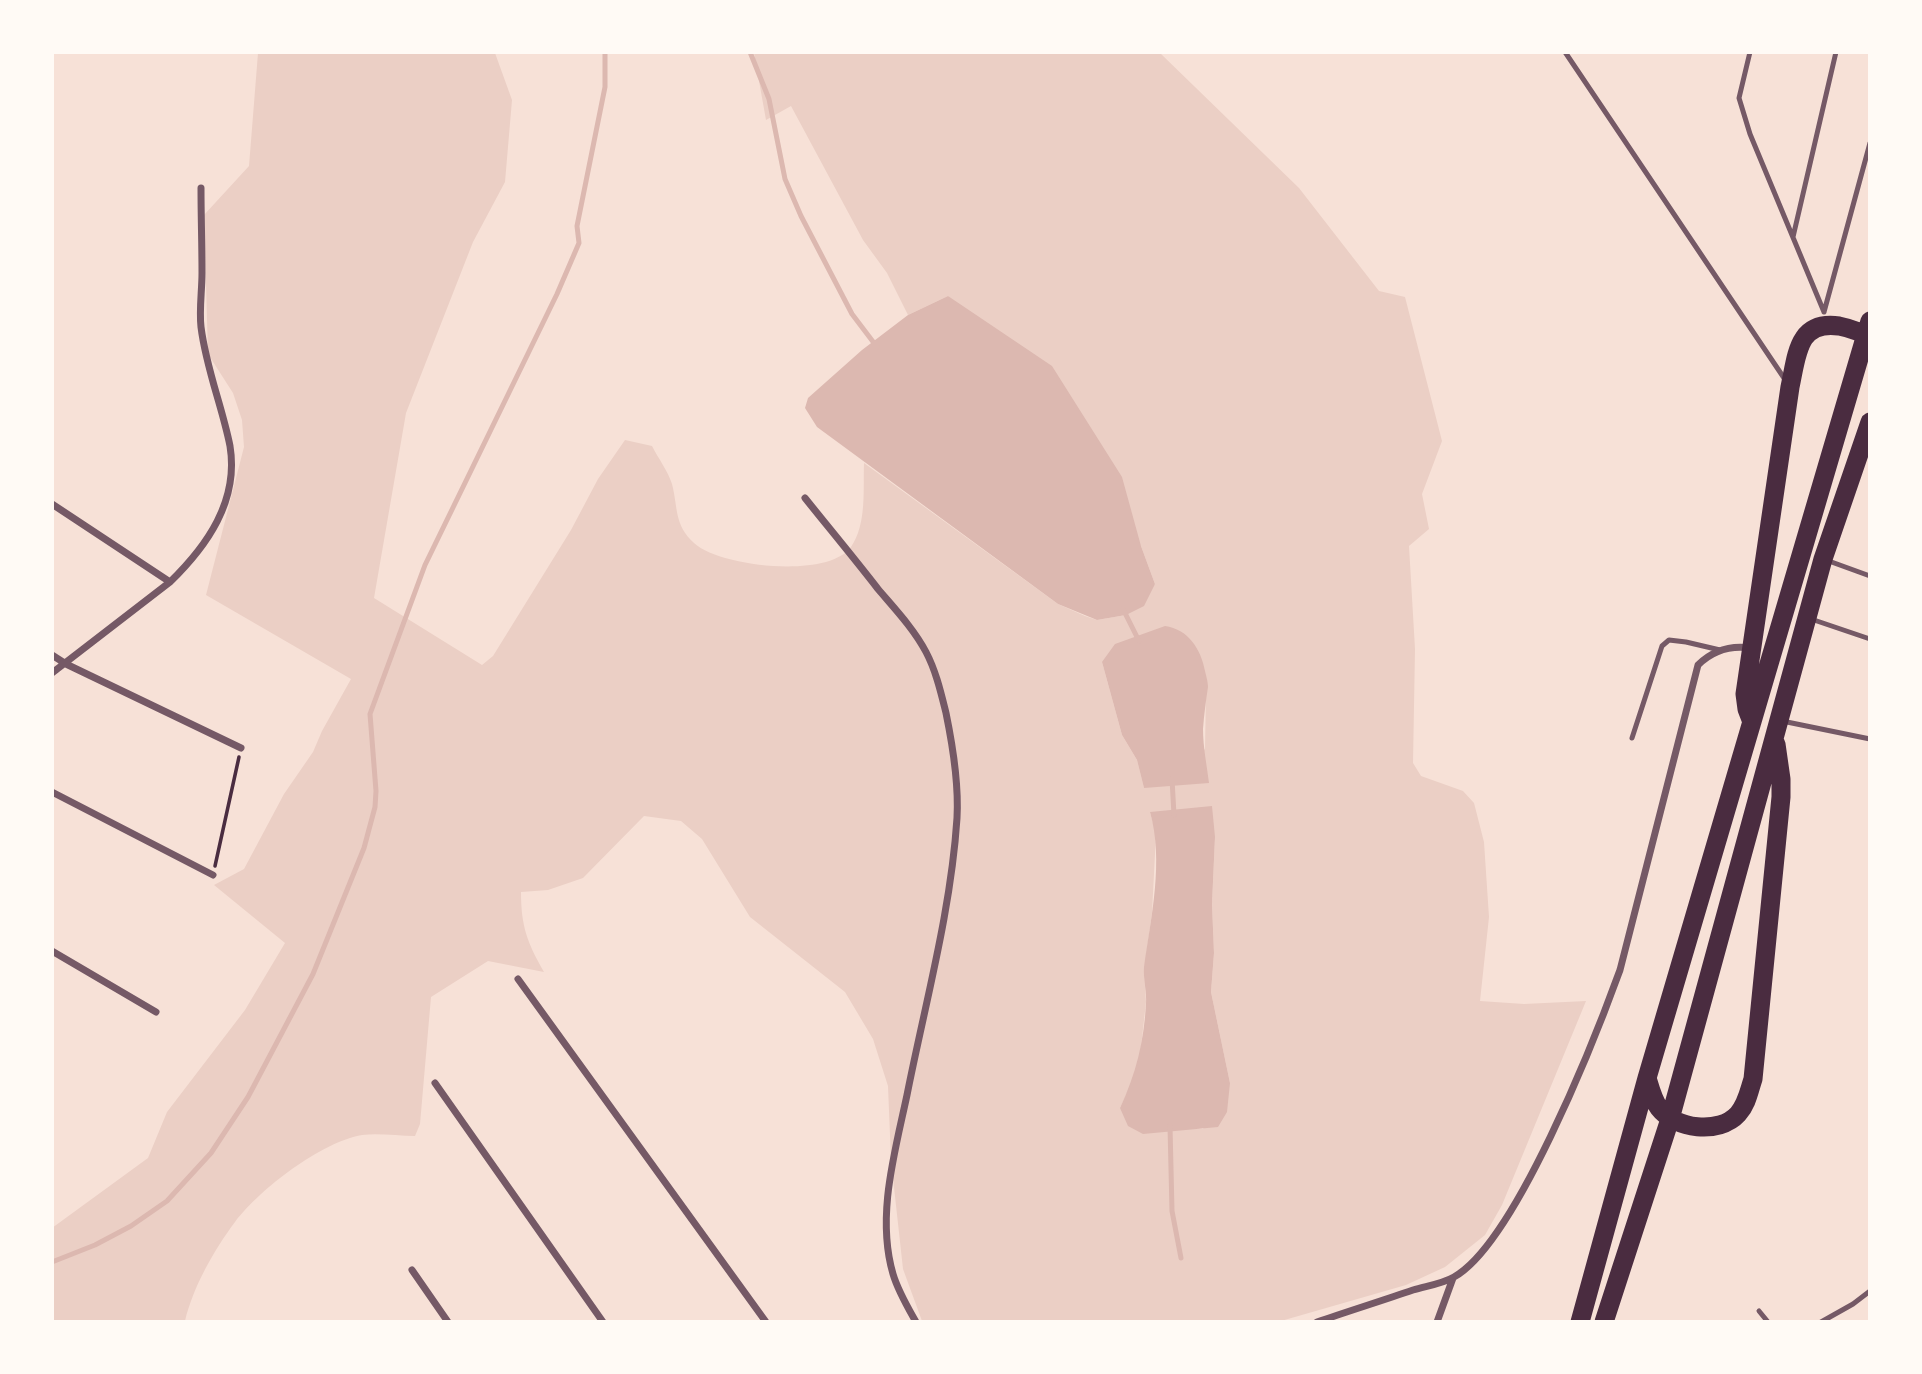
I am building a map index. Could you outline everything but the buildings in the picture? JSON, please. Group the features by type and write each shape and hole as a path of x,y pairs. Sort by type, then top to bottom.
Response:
{"highway":[{"path":"1580,1321 1647,1078 1868,332 1822,319 1807,332 1800,343 1790,387 1745,694 1746,709 1752,722"},
{"path":"1604,1321 1670,1119 1823,558 1870,422"},
{"path":"1647,1078 1658,1107 1670,1119 1696,1127 1717,1125 1736,1116 1747,1099 1753,1079 1781,797 1782,779 1776,729"}],"street":[{"path":"52,673 170,582 200,551 222,515 229,495 230,450 207,362 201,324 201,188"},
{"path":"805,498 906,622 926,653 941,691 951,735 957,817 952,859 891,1173 887,1212 888,1245 893,1273 903,1300 916,1321"},
{"path":"52,504 170,582"},
{"path":"1317,1321 1453,1278 1484,1251 1527,1181 1603,1016 1620,970 1698,665 1708,655 1720,650 1738,646 1751,648"},
{"path":"52,655 240,748"},
{"path":"52,792 213,875"},
{"path":"52,951 156,1012"},
{"path":"519,979 766,1321"},
{"path":"435,1083 603,1321"},
{"path":"412,1270 448,1321"},
{"path":"1437,1321 1453,1278"}],"lane":[{"path":"1565,52 1790,387"},
{"path":"1750,52 1739,97 1749,134 1793,237 1822,319"},
{"path":"1793,237 1836,52"},
{"path":"1822,319 1870,143"},
{"path":"1823,558 1870,576"},
{"path":"1808,618 1870,639"},
{"path":"1632,738 1662,646 1669,640 1720,650"},
{"path":"1776,729 1870,739"},
{"path":"1821,1321 1853,1304 1870,1291"},
{"path":"1759,1311 1768,1321"}],"path":[{"path":"213,875 240,748"}],"shaded area":[{"path":"258,53 495,53 512,100 505,182 473,242 406,413 374,598 482,665 493,656 571,530 598,479 625,440 652,446 670,479 683,529 694,543 707,551 726,558 774,566 820,563 839,557 851,547 860,528 864,463 1058,604 1097,620 1126,615 1155,584 1141,546 948,296 908,315 887,273 863,240 791,106 766,120 754,53 1160,53 1299,188 1379,291 1405,297 1442,441 1422,494 1429,529 1409,546 1415,649 1413,763 1421,776 1463,791 1474,803 1484,842 1489,917 1480,1001 1524,1004 1586,1001 1502,1205 1485,1235 1445,1267 1406,1285 1281,1321 922,1321 903,1269 891,1160 888,1086 873,1039 845,992 750,917 702,839 681,821 644,816 583,878 548,890 521,892 526,934 544,972 488,961 431,997 420,1124 415,1136 368,1134 346,1139 310,1157 275,1182 246,1209 219,1245 199,1282 185,1321 53,1321 52,1228 148,1158 167,1112 245,1010 285,943 214,885 244,869 284,794 313,752 351,679 206,595 244,447 242,420 233,393 208,354 204,215 249,166","holes":["1102,662 1206,692 1205,749 1144,788 1137,760 1122,735","1150,812 1215,837 1211,992 1230,1083 1203,1129 1184,1128 1120,1108 1132,1083 1140,1056 1146,1002 1144,971 1152,913 1156,834"]},
{"path":"948,296 1052,366 1122,477 1141,546 1155,584 1144,606 1126,615 1097,620 1058,604 817,427 805,408 808,398 862,350 908,315"},
{"path":"1165,626 1187,636 1197,648 1203,663 1208,685 1203,729 1209,783 1144,788 1137,760 1122,735 1102,662 1115,644"},
{"path":"1212,806 1215,837 1211,992 1230,1083 1227,1112 1218,1127 1143,1134 1128,1126 1120,1108 1135,1070 1145,1018 1144,967 1156,869 1150,812"}],"waterway":[{"path":"52,1262 95,1245 131,1226 167,1201 211,1153 248,1097 313,974 364,848 375,807 370,714 425,565 557,294 579,243 577,226 605,87 605,52"},
{"path":"750,52 769,99 785,179 801,216 852,314 877,347"},
{"path":"1123,609 1139,641"},
{"path":"1172,779 1174,815"},
{"path":"1170,1126 1172,1211 1181,1258"}]}
